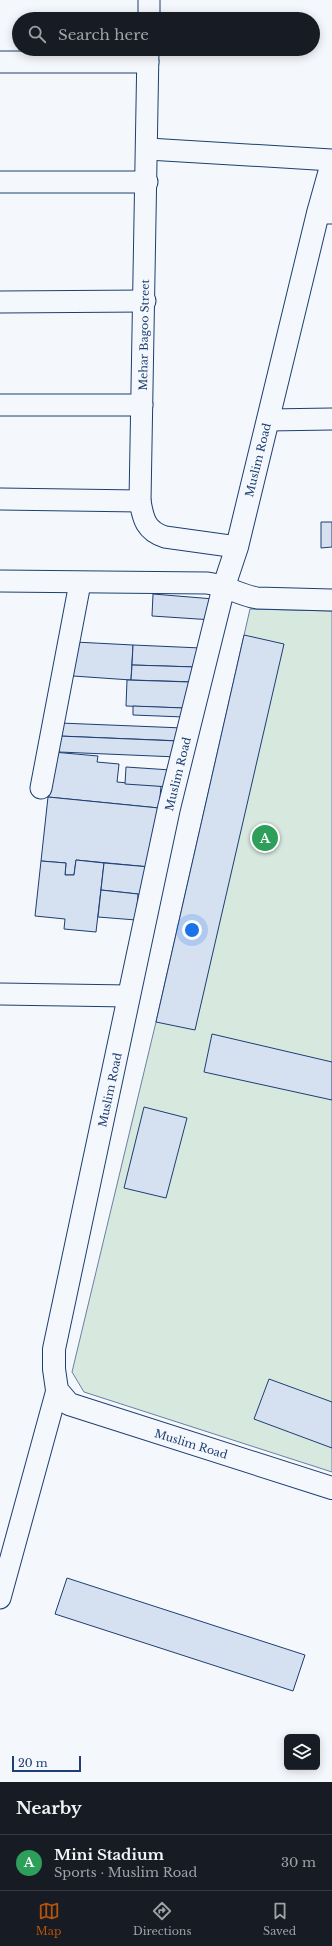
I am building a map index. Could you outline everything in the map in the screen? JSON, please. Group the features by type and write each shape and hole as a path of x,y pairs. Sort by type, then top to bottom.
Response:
{"street":[{"path":"149,0 149,12"},
{"path":"0,62 127,56"},
{"name":"Mehar Bagoo Street","path":"148,56 148,149 140,501 143,520 148,528 156,535 237,547"},
{"path":"148,149 332,160"},
{"name":"Muslim Road","path":"0,1598 57,1390 54,1369 54,1349 170,808 224,586 237,547 268,420 325,213 332,163"},
{"path":"0,182 147,182"},
{"path":"0,302 145,301"},
{"path":"0,405 142,405"},
{"path":"268,420 332,419"},
{"path":"0,499 140,501"},
{"path":"0,581 207,583 224,586 246,596 257,598 332,600"},
{"path":"41,788 80,582"},
{"path":"0,994 129,996"},
{"name":"Muslim Road","path":"57,1390 69,1404 90,1412 332,1488"}],"shaded area":[{"path":"250,609 332,611 332,1472 84,1392 72,1372 156,1022"}],"building":[{"path":"321,522 332,522 332,547 321,548"},
{"path":"153,594 214,599 213,620 152,616"},
{"path":"244,635 284,644 195,1030 156,1022"},
{"path":"75,642 133,645 131,680 73,676"},
{"path":"133,645 201,648 196,667 132,665"},
{"path":"132,665 196,667 196,682 131,680"},
{"path":"127,680 190,682 184,708 126,706"},
{"path":"133,706 184,708 184,717 133,715"},
{"path":"60,723 183,728 182,741 59,736"},
{"path":"59,736 178,741 177,757 59,752"},
{"path":"53,752 98,756 97,762 119,764 117,782 161,786 159,808 48,797"},
{"path":"126,767 171,770 170,787 125,784"},
{"path":"48,797 159,808 150,867 76,860 74,875 65,875 66,863 41,861"},
{"path":"76,860 104,863 96,932 64,929 65,919 35,916 41,861 66,863 65,875 74,875"},
{"path":"104,863 150,867 147,895 101,890"},
{"path":"101,890 138,894 136,920 98,917"},
{"path":"212,1034 332,1062 332,1100 204,1072"},
{"path":"144,1107 187,1118 166,1198 124,1188"},
{"path":"269,1379 332,1402 332,1448 254,1419"},
{"path":"67,1578 305,1655 293,1691 55,1614"}],"place":[{"name":"Mini Stadium","path":"265,838"}]}
